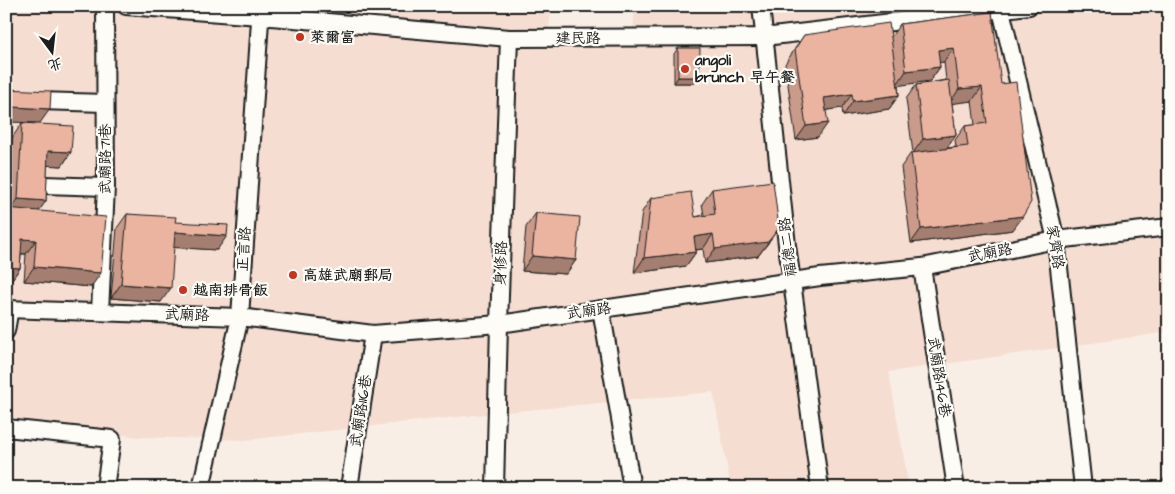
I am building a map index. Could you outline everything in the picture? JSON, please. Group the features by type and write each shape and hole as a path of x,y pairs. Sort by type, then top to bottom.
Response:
{"street":[{"name":"武廟路71巷","path":"100,312 106,187 105,6"},
{"name":"建民路","path":"126,6 260,11 509,38 764,37 1029,6"},
{"name":"福德二路","path":"761,6 792,281 820,488"},
{"name":"家齊路","path":"1001,10 1056,240 1084,488"},
{"name":"正言路","path":"202,488 240,317 260,11"},
{"name":"身修路","path":"495,488 509,38"},
{"path":"6,100 106,104"},
{"path":"44,185 106,187"},
{"name":"武廟路","path":"8,308 240,317 373,334 499,324 820,277 922,267 1056,240 1169,227"},
{"name":"武廟路146巷","path":"922,267 956,488"},
{"path":"6,331 8,308"},
{"path":"601,309 632,488"},
{"name":"武廟路116巷","path":"350,488 373,334"},
{"path":"6,428 112,439 106,488"}],"shaded area":[{"path":"6,6 552,6 549,29 633,30 635,6 1111,6 1112,10 1127,6 1169,6 1169,332 889,372 909,488 731,488 713,392 245,440 138,437 6,417"}],"building":[{"path":"992,12 1001,84 1016,82 1031,202 1023,216 921,229 911,153 968,146 965,126 987,123 982,87 959,89 954,48 938,50 940,67 906,71 900,24"},
{"path":"889,23 899,95 853,101 852,94 824,98 828,123 806,126 795,49 804,35"},
{"name":"angoli brunch 早午餐","path":"678,48 700,48 699,77 678,77"},
{"path":"949,80 956,135 923,139 916,85"},
{"path":"6,89 51,91 50,109 13,107 8,198 6,198"},
{"path":"22,123 73,126 71,152 48,151 46,201 18,199"},
{"path":"773,181 779,228 768,242 715,249 713,234 694,237 696,252 644,258 651,198 691,192 695,217 715,214 712,189"},
{"path":"6,208 106,217 101,273 34,267 36,240 22,239 20,268 6,267"},
{"path":"536,213 580,217 576,260 532,256"},
{"path":"127,214 176,217 175,222 228,225 227,236 175,232 171,288 121,284"},
{"path":"266,483 345,483 345,488 266,488"}],"place":[{"name":"萊爾富","path":"300,37"},
{"name":"angoli brunch 早午餐","path":"685,69"},
{"name":"高雄武廟郵局","path":"293,275"},
{"name":"越南排骨飯","path":"183,290"}]}
